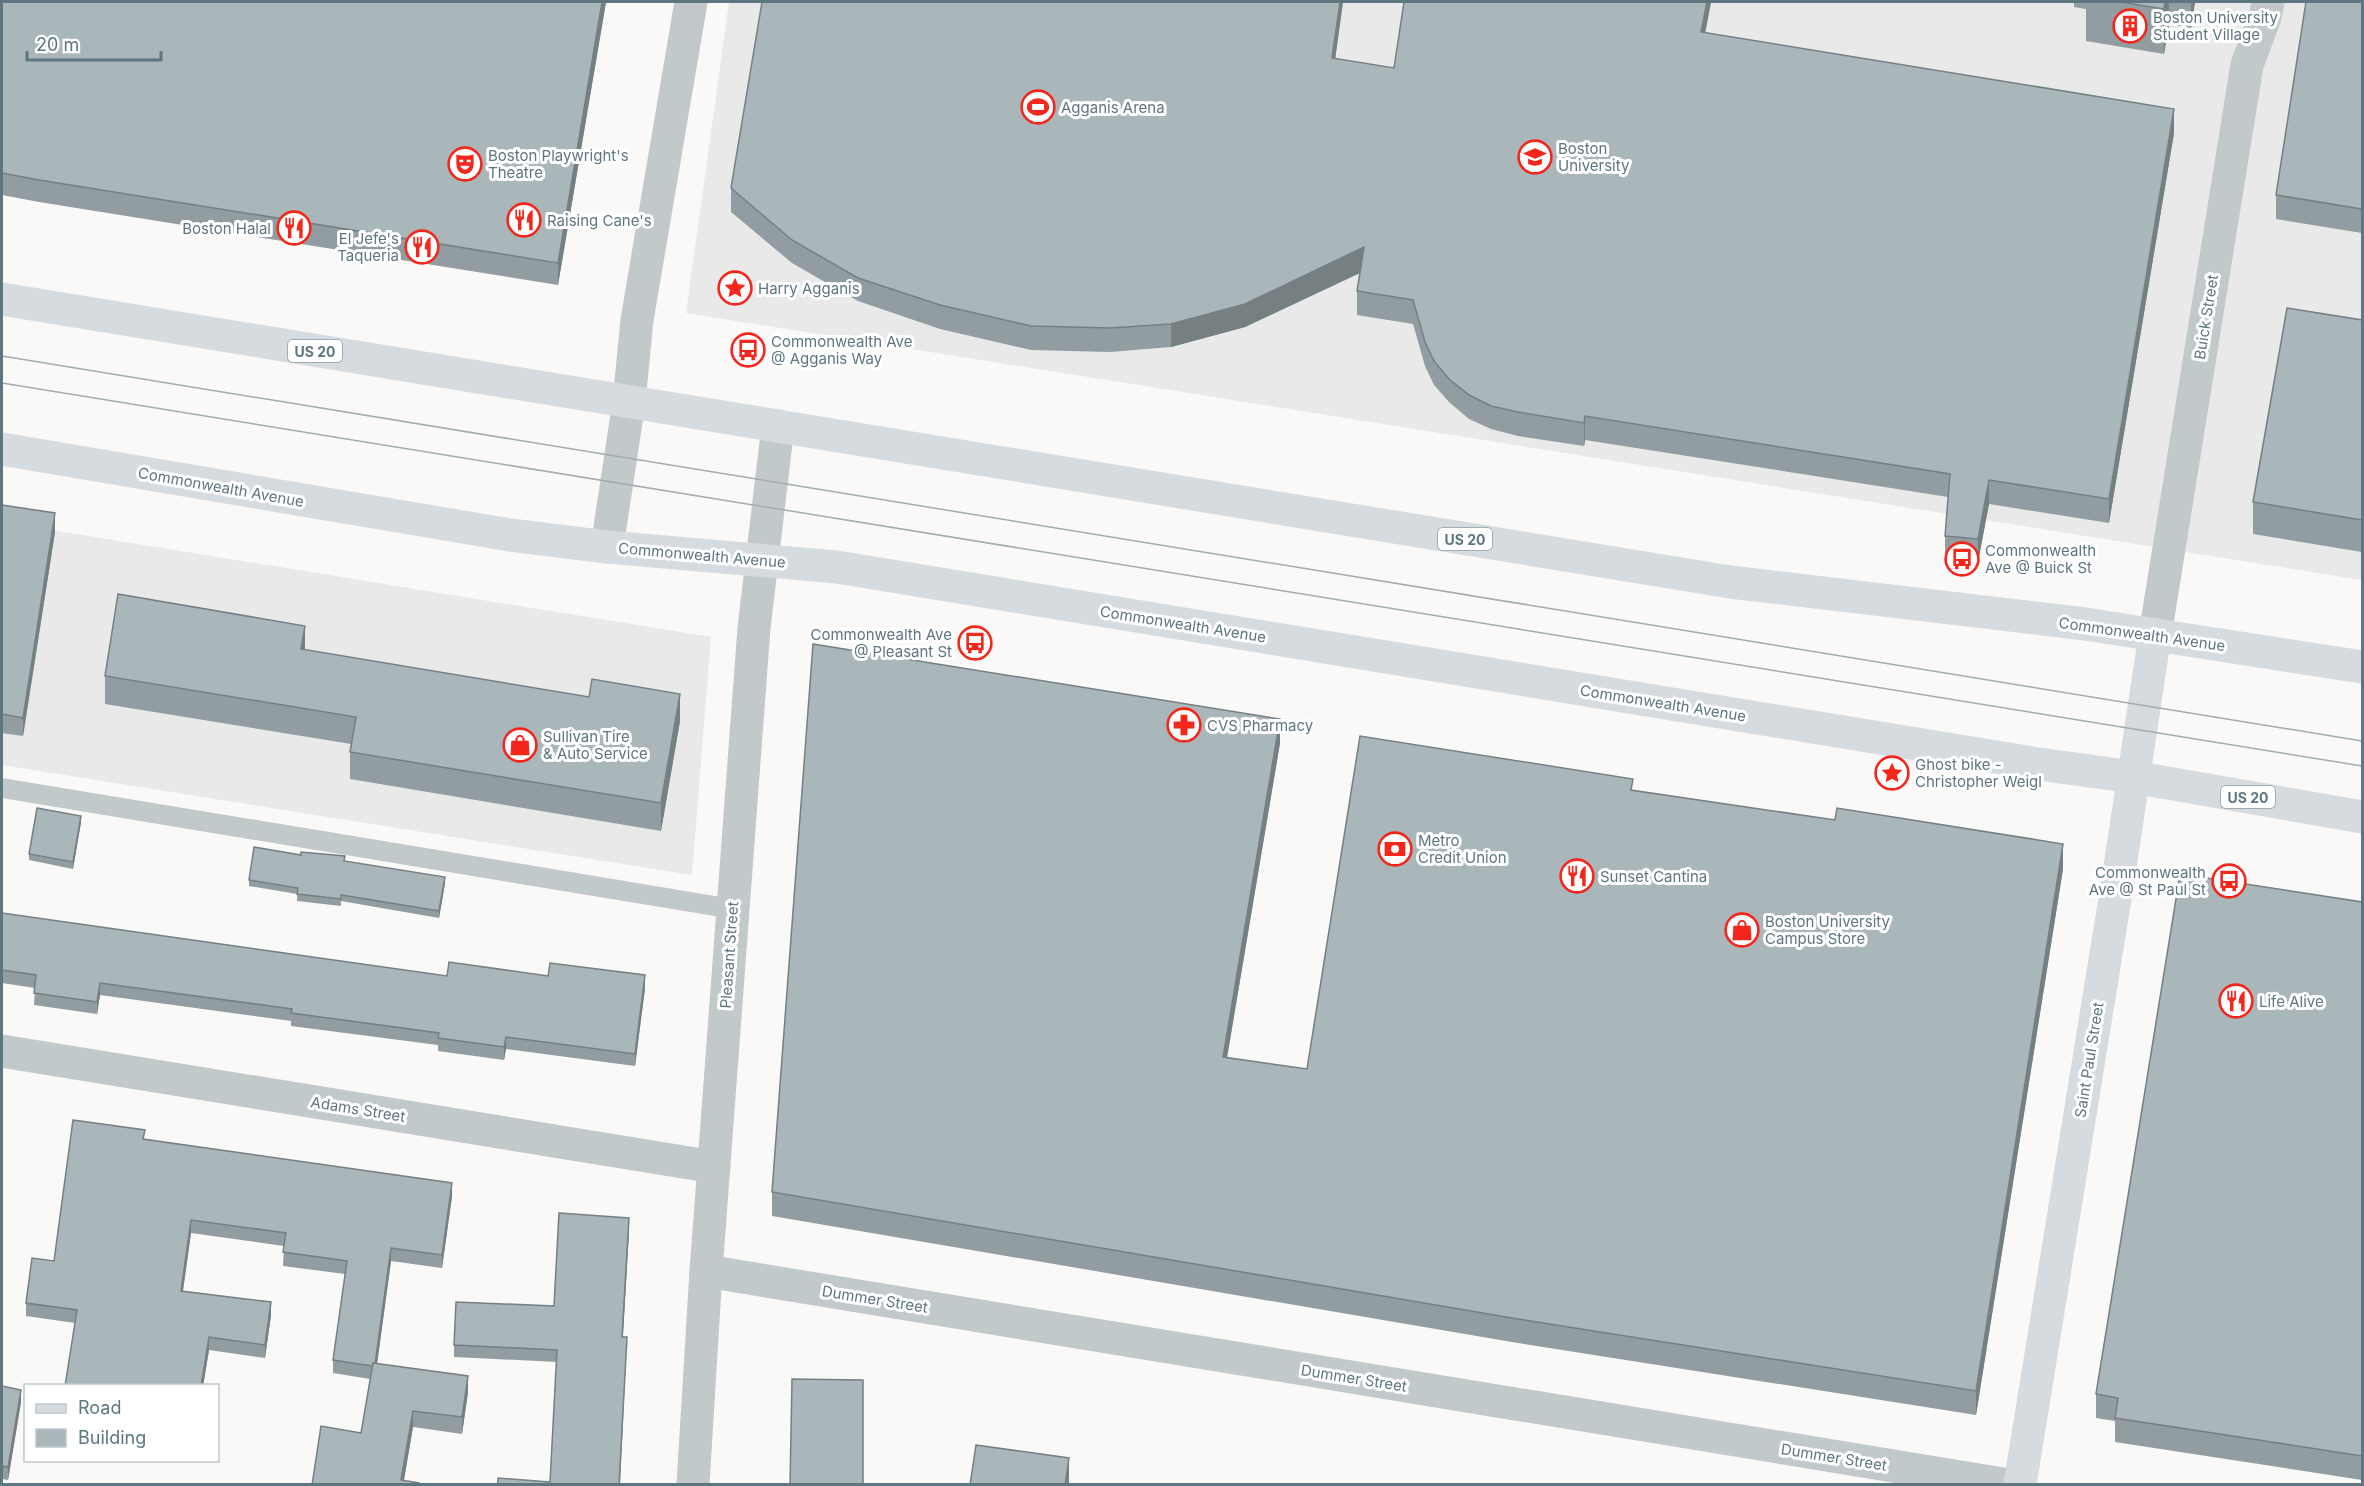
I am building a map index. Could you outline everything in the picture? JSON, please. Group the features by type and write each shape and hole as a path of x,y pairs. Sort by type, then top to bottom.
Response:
{"main road":[{"name":"Commonwealth Avenue","path":"2,299 1730,582 2085,624 2362,667"},
{"name":"Commonwealth Avenue","path":"2,448 510,536 837,567 2032,763 2133,777 2362,817"},
{"name":"Saint Paul Street","path":"2020,1485 2155,635"}],"street":[{"path":"607,547 630,402 637,320 692,2"},
{"name":"Buick Street","path":"2155,635 2247,65 2265,17 2268,2"},
{"name":"Pleasant Street","path":"693,1485 706,1271 760,560 778,426"},
{"name":"Adams Street","path":"2,1052 714,1167"},
{"name":"Dummer Street","path":"706,1271 2003,1485"}],"lane":[{"path":"2,788 733,909"}],"shaded area":[{"name":"Boston University","path":"729,2 2362,2 2362,580 686,313"},
{"path":"2,522 711,637 692,875 2,765"}],"building":[{"path":"2,2 602,2 558,263 2,173"},
{"name":"Boston University","path":"762,2 1340,2 1332,58 1394,68 1404,2 1707,2 1701,32 2174,109 2109,499 1989,480 1978,539 1945,536 1950,474 1585,416 1584,423 1491,406 1469,395 1449,379 1434,361 1425,342 1413,300 1357,291 1364,247 1245,304 1171,324 1110,328 1031,326 940,305 858,278 792,240 731,188"},
{"path":"2120,2 2165,2 2164,9"},
{"path":"2306,2 2362,2 2362,209 2276,195"},
{"path":"2287,308 2362,320 2362,520 2253,502"},
{"path":"2,505 55,513 23,718 2,714"},
{"path":"118,594 305,626 301,649 589,697 592,679 680,694 661,803 350,752 356,717 105,676"},
{"path":"813,644 1280,719 1223,1057 1307,1069 1360,736 1633,779 1631,790 1835,820 1837,808 2063,844 1976,1391 1512,1318 772,1192"},
{"path":"37,808 81,816 73,862 29,854"},
{"path":"254,847 301,855 301,852 345,856 344,861 445,877 439,911 341,895 341,899 297,894 298,888 249,880"},
{"path":"2180,874 2362,902 2362,1456 2115,1418 2118,1398 2096,1394"},
{"path":"2,913 447,976 449,962 548,976 550,963 645,975 635,1054 506,1037 504,1047 438,1038 439,1033 291,1013 292,1009 100,983 97,1002 34,993 36,975 2,970"},
{"path":"73,1120 145,1130 143,1139 452,1183 442,1255 391,1248 375,1364 373,1363 372,1366 333,1360 347,1261 283,1252 286,1233 191,1220 181,1291 271,1302 265,1345 209,1337 201,1384 65,1384 77,1310 26,1303 32,1258 54,1261"},
{"path":"559,1213 629,1218 622,1337 627,1337 619,1485 498,1485 498,1478 550,1482 557,1350 454,1345 456,1302 554,1306"},
{"path":"373,1363 468,1376 462,1417 413,1411 401,1480 419,1483 419,1485 312,1485 321,1426 361,1433"},
{"path":"792,1379 863,1380 863,1485 790,1485"},
{"path":"2,1386 21,1390 8,1467 2,1466"},
{"path":"976,1445 1069,1458 1065,1485 970,1485"}],"tram line":[{"path":"2,356 2362,741"},
{"path":"2,383 2362,766"}],"place":[{"name":"Boston University Student Village","path":"2130,26"},
{"name":"Agganis Arena","path":"1038,107"},
{"name":"Boston University","path":"1535,157"},
{"name":"Boston Playwright's Theatre","path":"465,164"},
{"name":"Raising Cane's","path":"524,220"},
{"name":"Boston Halal","path":"294,228"},
{"name":"El Jefe's Taqueria","path":"422,247"},
{"name":"Harry Agganis","path":"735,288"},
{"name":"Commonwealth Ave @ Agganis Way","path":"748,350"},
{"name":"Commonwealth Ave @ Buick St","path":"1962,559"},
{"name":"Commonwealth Ave @ Pleasant St","path":"975,643"},
{"name":"CVS Pharmacy","path":"1184,725"},
{"name":"Sullivan Tire & Auto Service","path":"520,745"},
{"name":"Ghost bike - Christopher Weigl","path":"1892,773"},
{"name":"Metro Credit Union","path":"1395,849"},
{"name":"Sunset Cantina","path":"1577,876"},
{"name":"Commonwealth Ave @ St Paul St","path":"2229,881"},
{"name":"Boston University Campus Store","path":"1742,930"},
{"name":"Life Alive","path":"2236,1001"}]}
